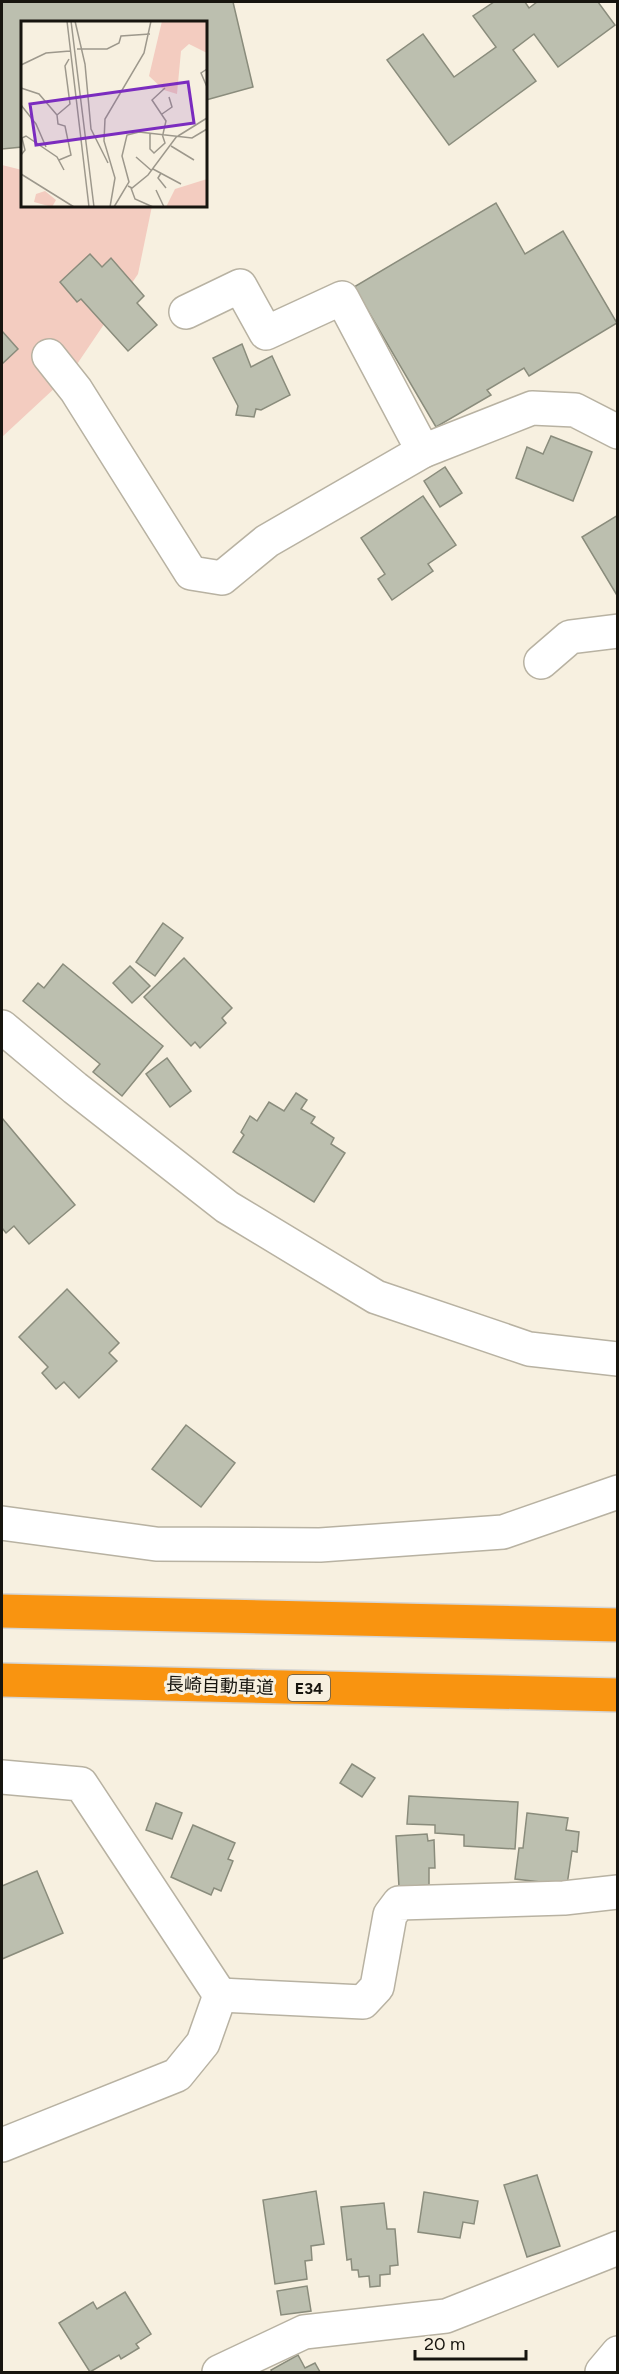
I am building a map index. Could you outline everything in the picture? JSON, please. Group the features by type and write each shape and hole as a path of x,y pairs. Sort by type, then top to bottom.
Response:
{"highway":[{"path":"2,1611 618,1625"},
{"name":"長崎自動車道","path":"2,1680 618,1695"}],"street":[{"path":"186,312 240,286 266,333 342,298 423,451"},
{"path":"49,356 76,390 191,573 222,578 267,541 423,451 532,408 575,410 618,432"},
{"path":"541,662 570,637 618,631"},
{"path":"2,1027 75,1088 227,1207 376,1297 530,1349 618,1359"},
{"path":"2,1523 156,1544 320,1545 503,1532 618,1492"},
{"path":"2,1777 81,1785 220,1995"},
{"path":"220,1995 363,2002 377,1987 390,1915 399,1903 564,1898 618,1892"},
{"path":"2,2145 177,2075 203,2043 220,1995"},
{"path":"219,2373 304,2332 446,2316 618,2248"},
{"path":"602,2373 618,2353"}],"shaded area":[{"path":"2,165 21,170 21,207 152,207 138,274 71,373 2,437"}],"building":[{"path":"2,2 233,2 253,87 207,100 207,21 21,21 21,147 2,149"},
{"path":"494,2 525,2 529,8 537,2 598,2 615,25 558,67 534,34 513,50 536,81 449,145 387,60 423,34 454,77 496,47 473,16"},
{"path":"496,203 525,254 563,231 617,323 529,376 524,368 487,390 491,395 436,427 354,287"},
{"path":"90,254 102,267 111,258 144,296 137,303 157,325 128,351 81,299 77,302 60,282"},
{"path":"2,331 18,349 2,364"},
{"path":"242,344 251,367 272,356 290,395 261,410 256,409 254,417 236,415 238,406 213,358"},
{"path":"551,436 592,452 573,501 516,478 527,447 543,454"},
{"path":"445,467 462,493 440,507 424,481"},
{"path":"423,496 456,545 428,564 433,571 392,600 378,579 385,574 361,538"},
{"path":"618,515 618,597 582,537"},
{"path":"163,923 183,938 155,976 136,962"},
{"path":"184,958 232,1008 222,1018 226,1023 200,1048 195,1042 191,1046 144,997"},
{"path":"63,964 163,1046 122,1096 93,1072 100,1064 23,1001 38,983 44,988"},
{"path":"130,966 150,986 132,1003 113,983"},
{"path":"167,1058 191,1091 170,1107 146,1074"},
{"path":"296,1093 307,1100 301,1109 315,1117 311,1123 334,1138 331,1144 345,1153 314,1202 233,1152 244,1135 241,1132 250,1116 257,1121 269,1102 284,1111"},
{"path":"2,1118 75,1205 29,1244 14,1226 6,1233 2,1228"},
{"path":"67,1289 119,1343 109,1353 117,1361 79,1398 64,1382 56,1389 42,1373 48,1367 19,1337"},
{"path":"186,1425 235,1463 201,1507 152,1469"},
{"path":"352,1764 375,1778 362,1797 340,1783"},
{"path":"409,1796 518,1802 515,1849 464,1846 464,1835 435,1833 435,1825 407,1824"},
{"path":"156,1803 182,1813 172,1839 146,1830"},
{"path":"527,1813 568,1818 566,1830 579,1832 577,1852 572,1851 567,1885 515,1879 519,1848 523,1848"},
{"path":"193,1825 235,1843 228,1859 233,1861 221,1891 214,1888 211,1895 171,1877"},
{"path":"427,1834 428,1841 434,1840 435,1868 429,1868 429,1885 399,1887 396,1836"},
{"path":"37,1871 63,1933 2,1959 2,1886"},
{"path":"537,2175 560,2246 527,2257 504,2185"},
{"path":"316,2191 324,2244 311,2246 312,2260 305,2261 307,2279 275,2284 263,2200"},
{"path":"424,2192 478,2201 474,2224 463,2222 460,2238 418,2232"},
{"path":"384,2203 387,2229 395,2229 398,2265 390,2266 390,2274 380,2275 380,2286 370,2287 369,2276 359,2277 358,2270 352,2270 351,2259 347,2260 341,2207"},
{"path":"307,2286 311,2311 281,2315 277,2291"},
{"path":"125,2292 151,2334 136,2344 139,2348 121,2359 119,2355 90,2372 59,2323 93,2302 97,2309"},
{"path":"298,2355 305,2368 315,2363 320,2372 272,2372 271,2370"}]}
